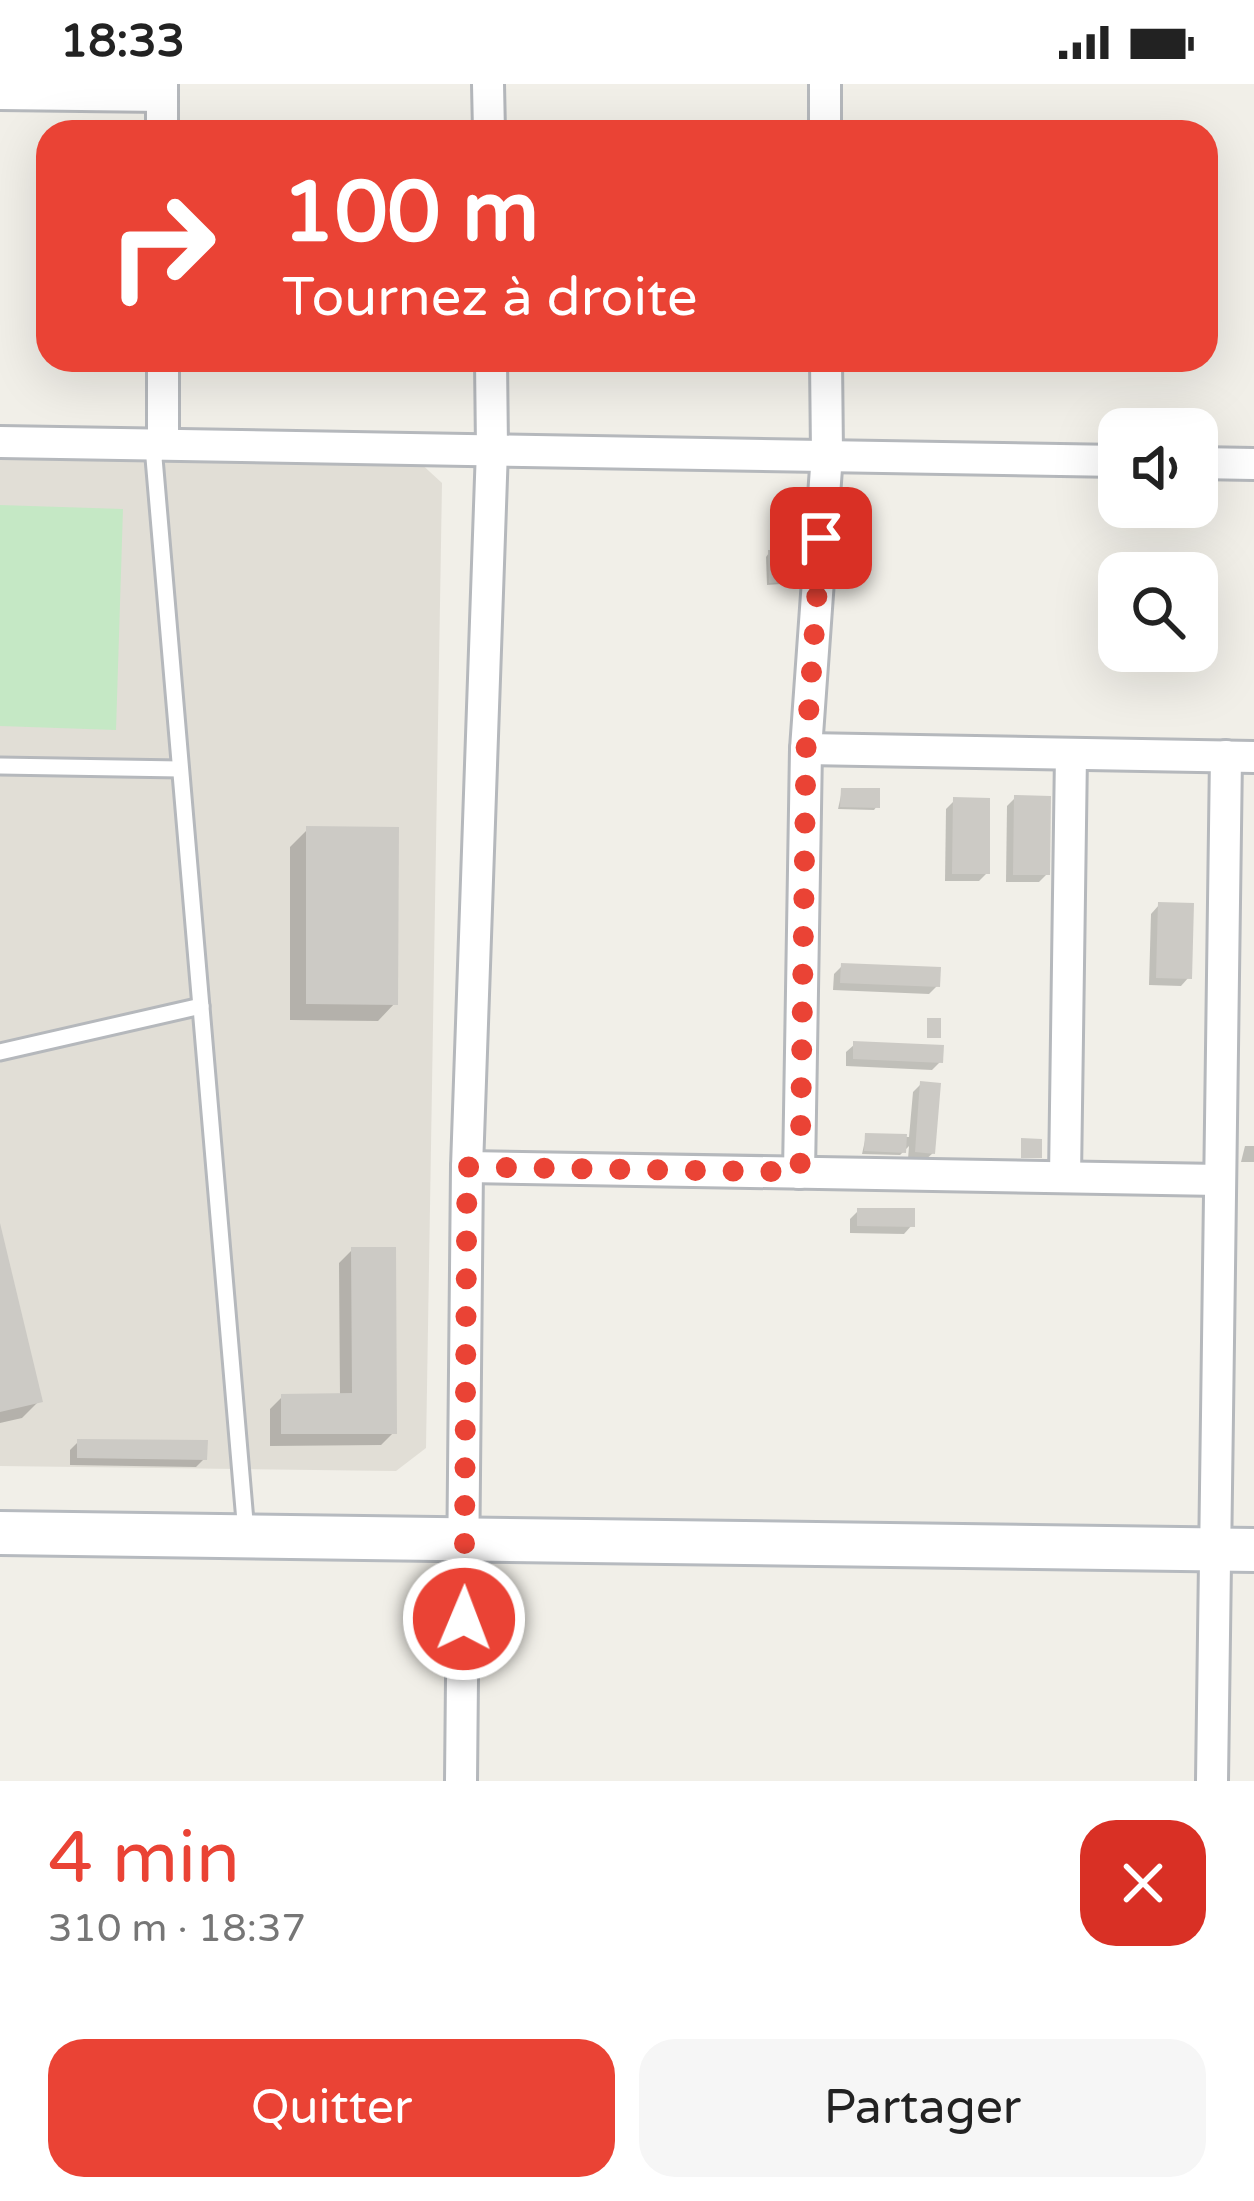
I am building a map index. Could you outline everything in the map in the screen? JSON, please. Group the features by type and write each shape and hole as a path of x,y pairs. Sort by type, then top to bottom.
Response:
{"street":[{"path":"488,84 489,120"},
{"path":"825,84 826,120"},
{"path":"0,94 162,90 163,120"},
{"path":"163,372 163,444"},
{"path":"461,1781 467,1167 491,372"},
{"path":"800,1172 806,749 826,454 826,372"},
{"path":"0,442 1098,460"},
{"path":"1218,463 1254,464"},
{"path":"806,749 1240,757 1220,1180 1236,1549 1212,1781"},
{"path":"1065,1177 1071,754"},
{"path":"467,1167 1220,1180"},
{"path":"0,1533 1236,1549"}],"lane":[{"path":"163,444 154,458 246,1536"},
{"path":"0,766 180,769"},
{"path":"0,1052 201,1006"}],"shaded area":[{"path":"0,456 417,460 442,483 426,1448 396,1471 0,1466"}],"green space":[{"path":"0,505 123,509 116,730 0,726"}],"building":[{"path":"768,550 786,550 787,582 769,583"},
{"path":"841,788 880,788 880,808 840,807"},
{"path":"1014,795 1051,796 1050,875 1013,875"},
{"path":"953,797 990,798 990,874 952,874"},
{"path":"306,826 399,827 398,1005 306,1004"},
{"path":"1158,902 1194,903 1192,979 1156,978"},
{"path":"841,963 941,967 940,987 840,983"},
{"path":"927,1018 941,1018 941,1038 927,1038"},
{"path":"853,1041 944,1045 943,1063 853,1059"},
{"path":"920,1081 941,1083 935,1154 915,1152"},
{"path":"865,1133 907,1134 906,1153 864,1151"},
{"path":"1021,1138 1042,1139 1042,1158 1021,1158"},
{"path":"857,1208 915,1208 915,1227 857,1226"},
{"path":"0,1223 43,1402 0,1412"},
{"path":"351,1247 396,1247 397,1434 281,1434 281,1394 352,1393"},
{"path":"77,1439 208,1440 207,1460 77,1458"}],"route":[{"path":"464,1619 467,1167 800,1172 806,749 821,538"}]}
